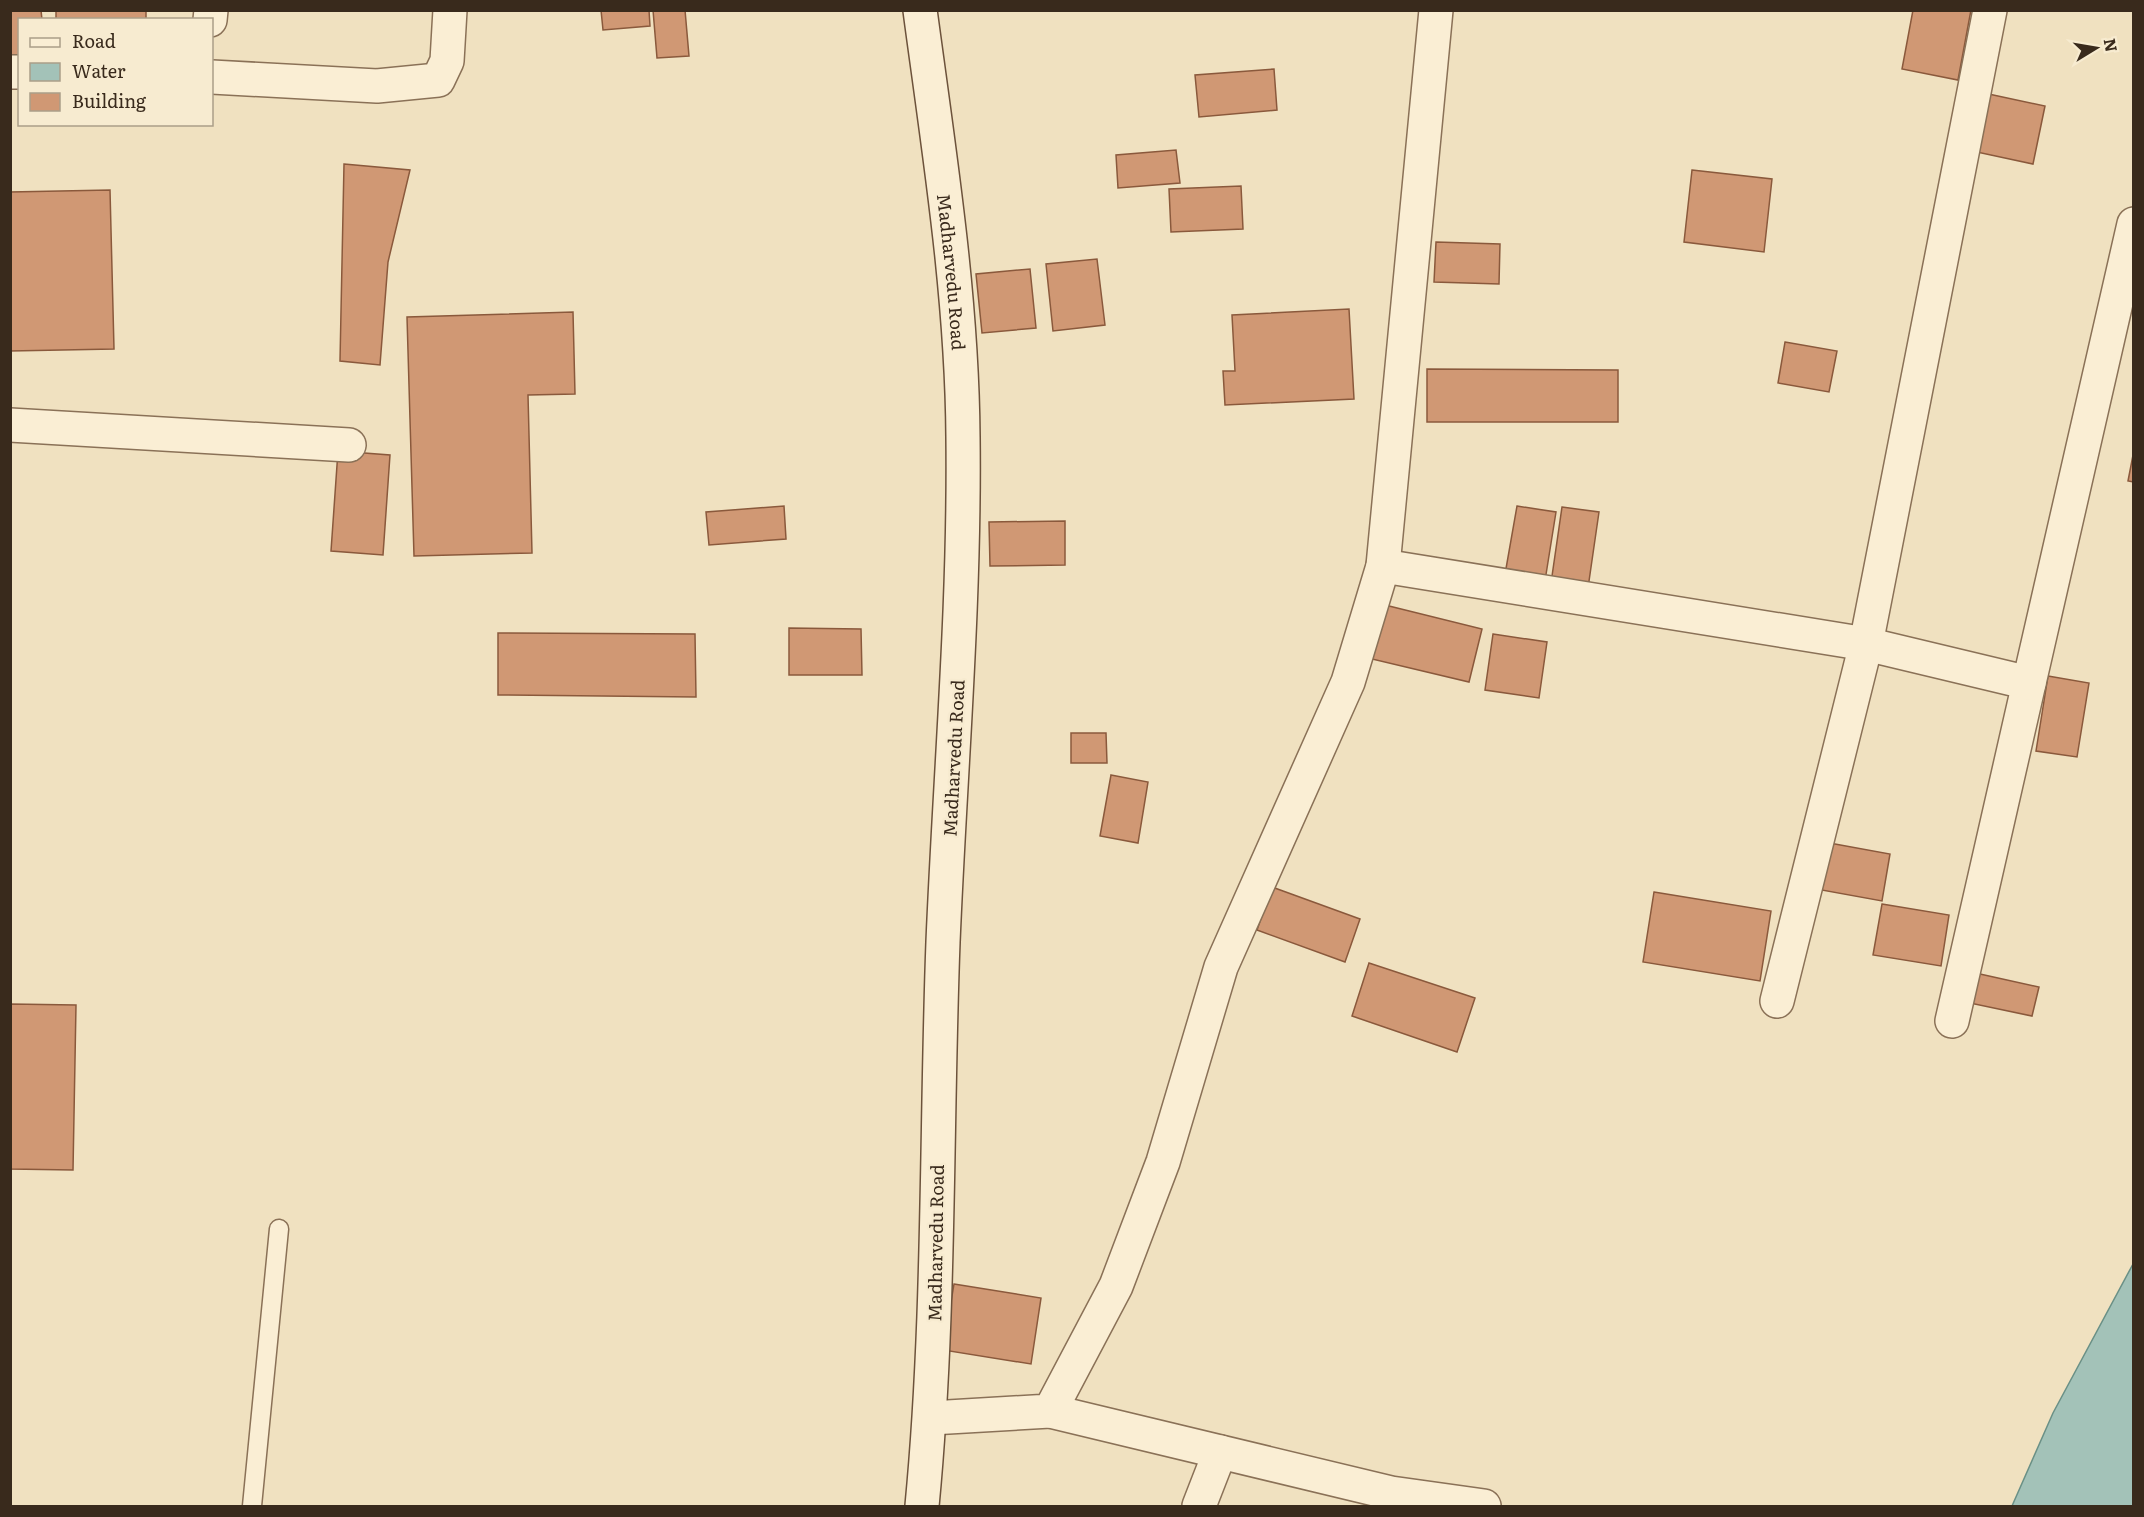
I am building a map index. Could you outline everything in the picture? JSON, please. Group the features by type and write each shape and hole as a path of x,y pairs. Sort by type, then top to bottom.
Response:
{"street":[{"path":"213,77 377,86 438,80 447,61 450,10"},
{"name":"Madharvedu Road","path":"920,10 956,291 963,437 957,680 943,941 931,1418 922,1506"},
{"path":"1050,1412 1116,1286 1163,1162 1221,967 1348,682 1383,566 1407,341 1436,10"},
{"path":"1777,1001 1866,644 1990,10"},
{"path":"1952,1021 2133,224"},
{"path":"10,425 349,445"},
{"path":"1383,566 1866,644 2029,683"},
{"path":"931,1418 1050,1412 1391,1493 1484,1506"},
{"path":"1199,1506 1220,1452"}],"lane":[{"path":"252,1506 279,1229"}],"water":[{"path":"2133,1264 2133,1506 2012,1506 2053,1413"}],"building":[{"path":"10,10 41,10 42,18 18,18 18,68 10,68"},
{"path":"56,10 146,10 146,18 56,18"},
{"path":"601,10 649,10 650,26 603,30"},
{"path":"653,10 685,10 689,56 657,58"},
{"path":"1913,10 1971,10 1958,80 1902,69"},
{"path":"1274,69 1277,110 1199,117 1195,75"},
{"path":"1984,93 2045,106 2033,164 1972,151"},
{"path":"1176,150 1180,183 1118,188 1116,155"},
{"path":"344,164 410,170 388,262 380,365 340,361"},
{"path":"1692,170 1772,179 1764,252 1684,242"},
{"path":"1241,186 1243,229 1171,232 1169,189"},
{"path":"110,190 114,349 10,351 10,192"},
{"path":"1436,242 1500,244 1499,284 1434,282"},
{"path":"1097,259 1105,325 1053,331 1046,264"},
{"path":"1030,269 1036,328 982,333 976,274"},
{"path":"1349,309 1354,399 1225,405 1223,371 1235,371 1232,315"},
{"path":"573,312 575,394 528,395 532,553 414,556 407,317"},
{"path":"1785,342 1837,351 1829,392 1778,383"},
{"path":"1427,369 1618,370 1618,422 1427,422"},
{"path":"2134,450 2134,482 2128,481"},
{"path":"338,451 390,455 383,555 331,551"},
{"path":"784,506 786,539 709,545 706,512"},
{"path":"1517,506 1556,512 1544,587 1504,580"},
{"path":"1562,507 1599,512 1588,588 1551,583"},
{"path":"1065,521 1065,565 990,566 989,522"},
{"path":"1385,605 1482,629 1469,682 1372,659"},
{"path":"789,628 861,629 862,675 789,675"},
{"path":"498,633 695,634 696,697 498,695"},
{"path":"1493,634 1547,642 1539,698 1485,690"},
{"path":"2048,676 2089,683 2077,757 2036,751"},
{"path":"1071,733 1106,733 1107,763 1071,763"},
{"path":"1111,775 1148,782 1138,843 1100,836"},
{"path":"1824,842 1890,854 1882,901 1816,889"},
{"path":"1272,887 1360,919 1345,962 1257,930"},
{"path":"1654,892 1771,911 1760,981 1643,962"},
{"path":"1882,904 1949,915 1941,966 1873,955"},
{"path":"1369,963 1475,998 1457,1052 1352,1016"},
{"path":"1971,972 2039,987 2032,1016 1965,1002"},
{"path":"10,1004 76,1005 73,1170 10,1169"},
{"path":"954,1284 1041,1298 1031,1364 943,1350"}]}
